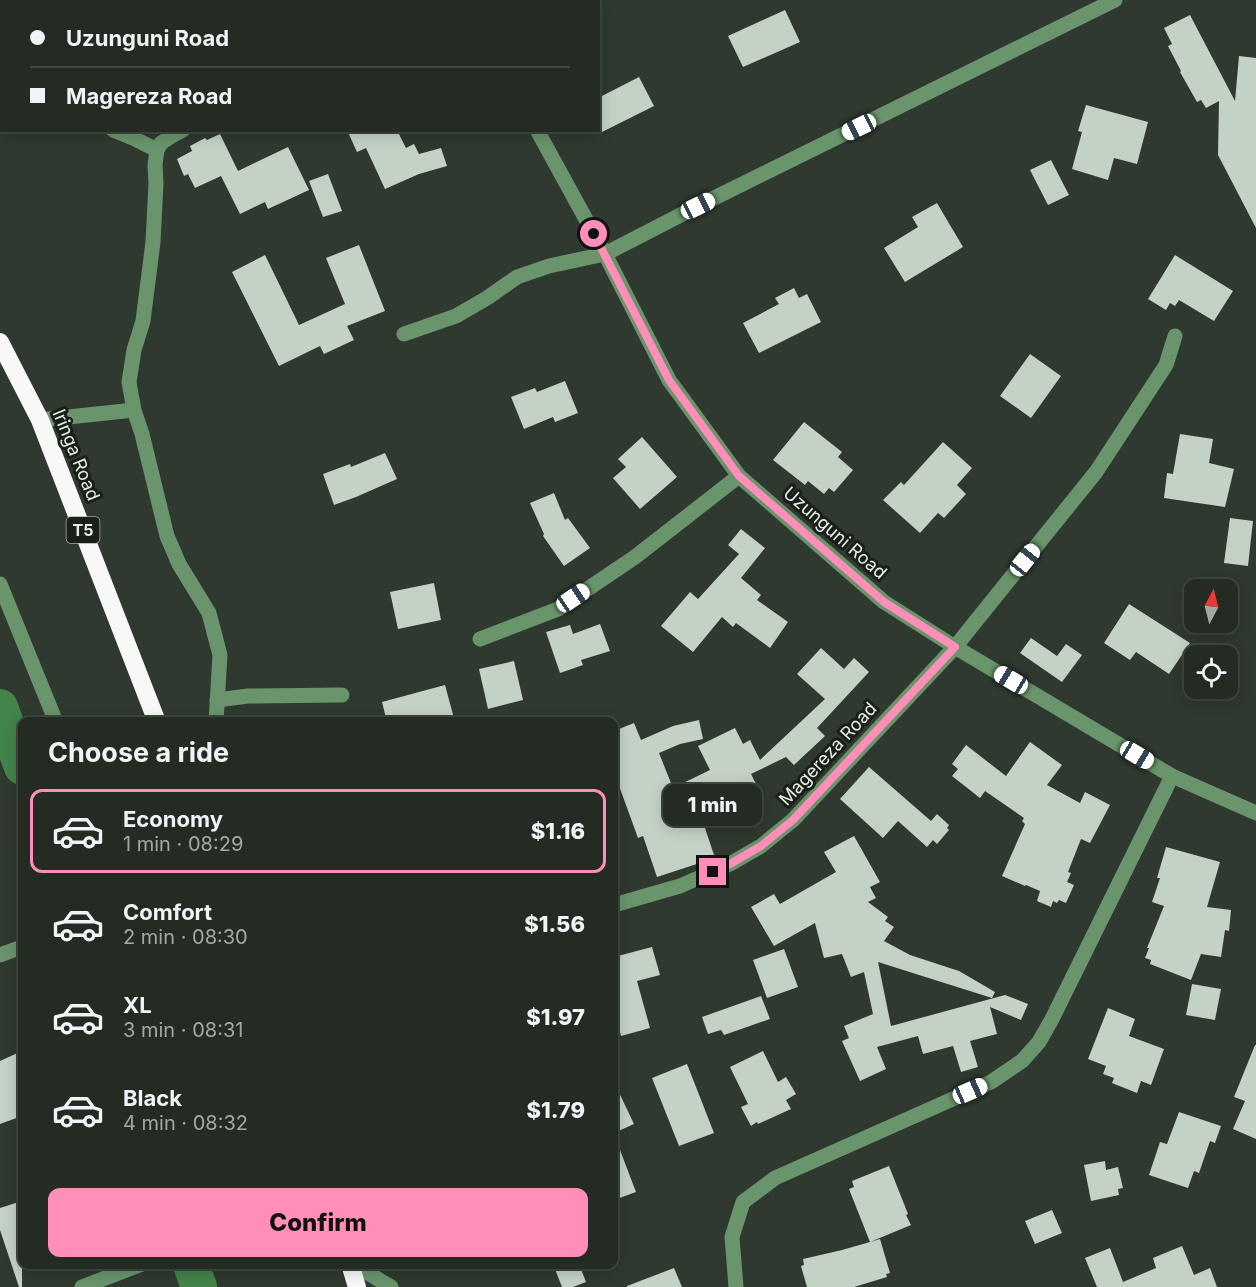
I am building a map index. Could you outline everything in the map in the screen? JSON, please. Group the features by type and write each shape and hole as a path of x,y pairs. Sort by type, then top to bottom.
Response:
{"highway":[{"name":"Iringa Road","path":"0,342 40,420 155,717"},
{"path":"352,1269 357,1287"}],"street":[{"path":"404,334 456,316 517,277 549,266 605,254 1115,0"},
{"path":"118,132 157,150"},
{"path":"179,132 161,143 157,150 153,242 143,321 134,350 129,382 134,410 167,536 179,564 209,613 220,655 216,717"},
{"name":"Uzunguni Road","path":"538,132 605,254 669,380 739,476 884,602 955,647 1172,776 1256,813"},
{"name":"Magereza Road","path":"618,905 680,886 730,864 761,846 793,820 955,647 1096,472 1166,365 1176,336"},
{"path":"40,420 134,410"},
{"path":"480,639 558,609 635,557 739,476"},
{"path":"0,584 54,717"},
{"path":"217,700 248,696 342,695"},
{"path":"736,1287 732,1237 743,1202 775,1178 991,1082 1022,1060 1039,1042 1172,776"},
{"path":"0,956 18,949"},
{"path":"82,1287 129,1269"},
{"path":"360,1269 391,1287"}],"building":[{"path":"785,10 800,42 743,67 728,36"},
{"path":"1190,15 1235,101 1239,56 1256,58 1256,228 1218,155 1219,101 1206,108 1201,100 1197,102 1168,46 1172,44 1164,28"},
{"path":"639,77 654,106 598,134 600,132 600,97"},
{"path":"1086,105 1148,122 1137,164 1114,158 1108,180 1072,169 1082,132 1078,131"},
{"path":"348,132 402,132 399,134 406,148 414,144 419,154 441,148 447,166 419,174 385,189 366,148 357,152"},
{"path":"220,134 238,171 288,147 309,190 268,209 265,202 240,214 221,176 195,188 188,174 184,176 177,159 192,151 190,146 205,138 207,140"},
{"path":"1051,160 1069,195 1048,205 1030,170"},
{"path":"328,174 342,211 323,217 309,181"},
{"path":"937,203 963,247 905,282 884,248 918,227 912,217"},
{"path":"359,245 385,311 347,326 354,340 324,354 320,346 279,366 232,272 265,255 299,325 345,304 326,258"},
{"path":"1175,255 1233,291 1214,321 1179,300 1175,306 1170,303 1166,310 1148,299"},
{"path":"794,288 799,298 807,294 821,322 759,353 743,323 779,304 775,298"},
{"path":"1030,354 1061,376 1031,418 1000,396"},
{"path":"565,381 578,413 555,422 553,417 524,429 511,397 535,388 537,392"},
{"path":"804,422 842,452 838,457 853,470 834,492 829,488 824,494 808,481 805,485 773,460"},
{"path":"1180,434 1213,439 1209,463 1234,469 1225,507 1164,498 1167,473 1173,474"},
{"path":"642,437 677,477 640,509 613,478 626,467 618,459"},
{"path":"943,442 972,468 957,485 966,494 944,518 938,513 920,533 883,500 901,482 904,485"},
{"path":"385,453 397,479 334,505 323,474 350,464 351,467"},
{"path":"554,493 565,520 568,518 590,548 564,566 543,536 530,503"},
{"path":"1230,518 1253,521 1248,566 1224,563"},
{"path":"741,529 765,548 741,578 761,595 757,600 788,622 770,648 736,623 733,627 722,617 693,652 661,626 690,592 698,599 739,554 728,545"},
{"path":"434,583 441,620 398,629 390,592"},
{"path":"1129,604 1190,643 1184,645 1184,652 1169,674 1136,652 1130,660 1104,643"},
{"path":"600,624 610,651 581,660 583,665 560,673 546,632 570,625 573,634"},
{"path":"1031,638 1057,656 1066,644 1082,655 1062,682 1020,653"},
{"path":"821,648 844,669 854,658 869,672 817,728 825,736 794,765 786,757 751,774 758,788 730,801 726,793 698,807 715,858 657,877 643,836 638,838 618,783 618,729 634,723 641,740 673,726 699,720 703,739 680,744 659,753 673,788 710,770 698,746 735,728 743,744 750,740 760,760 825,699 797,674"},
{"path":"514,661 523,700 488,709 479,669"},
{"path":"445,685 454,717 419,717 418,715 386,717 382,702"},
{"path":"1030,742 1062,765 1047,785 1080,803 1085,792 1110,805 1090,843 1081,839 1068,872 1071,873 1067,882 1074,885 1066,903 1059,900 1057,903 1053,901 1051,907 1037,901 1040,891 1002,876 1025,824 1022,821 1024,818 985,791 980,798 952,776 958,769 952,764 966,745 1006,776"},
{"path":"869,767 931,821 937,814 949,825 947,828 949,830 937,844 933,840 927,847 898,821 883,838 840,799"},
{"path":"854,836 880,882 870,887 876,898 868,902 888,917 885,921 894,927 884,941 910,955 959,971 995,992 992,998 878,962 891,1026 1005,995 1028,1004 1021,1020 990,1007 997,1034 970,1041 978,1067 961,1072 953,1046 923,1054 918,1036 877,1047 886,1069 860,1081 842,1041 849,1038 844,1026 873,1014 864,972 851,977 842,954 824,958 815,923 774,946 751,907 774,894 780,904 836,872 824,852"},
{"path":"1166,847 1220,862 1207,907 1231,910 1229,931 1225,930 1221,957 1201,954 1191,980 1150,964 1151,960 1145,958 1164,906 1152,902 1160,878 1157,878"},
{"path":"652,947 660,975 637,981 650,1028 621,1036 618,1024 618,956"},
{"path":"784,949 798,987 767,998 753,960"},
{"path":"1192,984 1221,989 1215,1020 1186,1015"},
{"path":"761,996 770,1019 724,1035 721,1030 708,1034 702,1017"},
{"path":"1108,1008 1135,1019 1129,1036 1164,1049 1151,1085 1141,1081 1137,1093 1112,1083 1114,1078 1103,1074 1106,1066 1088,1059"},
{"path":"1255,1045 1256,1139 1233,1129 1245,1101 1234,1097"},
{"path":"763,1051 778,1082 786,1077 796,1094 786,1100 791,1109 751,1126 741,1107 748,1104 730,1067"},
{"path":"18,1053 18,1117 0,1124 0,1061"},
{"path":"687,1064 714,1133 679,1146 652,1078"},
{"path":"618,1090 634,1124 618,1131"},
{"path":"1179,1112 1221,1126 1215,1143 1210,1141 1199,1173 1194,1171 1188,1188 1149,1175 1160,1142 1167,1144"},
{"path":"618,1145 636,1192 618,1199"},
{"path":"1105,1161 1106,1170 1118,1167 1123,1188 1118,1189 1119,1195 1091,1201 1084,1165"},
{"path":"889,1166 911,1225 870,1242 849,1189 854,1187 852,1181"},
{"path":"18,1202 18,1269 22,1269 22,1287 19,1287 0,1230 0,1208"},
{"path":"1052,1210 1062,1233 1035,1244 1025,1221"},
{"path":"880,1239 890,1273 886,1274 887,1277 854,1287 807,1287 801,1266 804,1265 803,1259"},
{"path":"1182,1246 1194,1275 1210,1268 1217,1287 1097,1287 1085,1258 1110,1248 1123,1282 1156,1268 1153,1258"},
{"path":"674,1268 682,1287 627,1287 627,1286"},
{"path":"555,1269 581,1269 586,1282 573,1287 562,1287"}],"waterway":[{"path":"0,707 18,756"},
{"path":"192,1269 199,1287"}],"route":[{"path":"594,234 669,380 739,476 884,602 955,647 793,820 761,846 713,872"}]}
